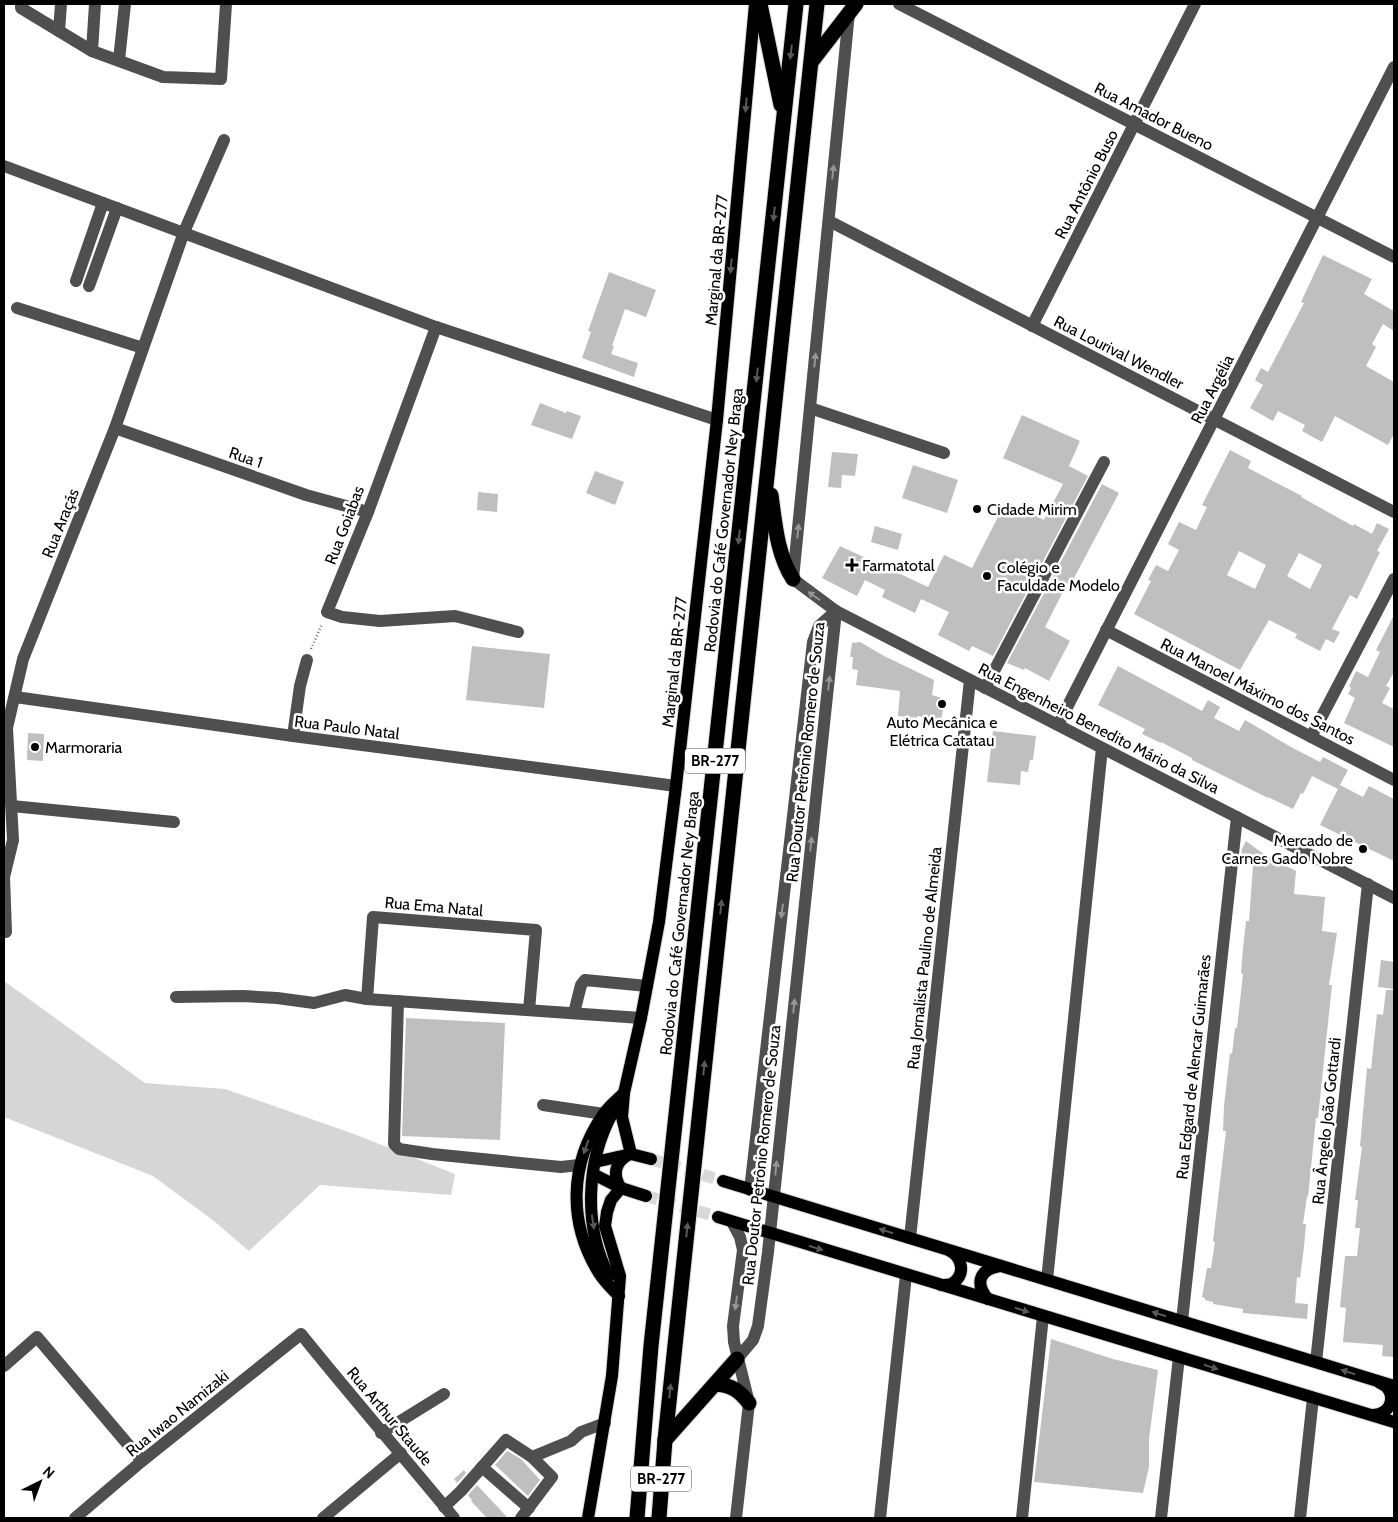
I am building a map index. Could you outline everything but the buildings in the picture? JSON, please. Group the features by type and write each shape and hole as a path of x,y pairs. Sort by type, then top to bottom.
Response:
{"highway":[{"path":"760,4 784,119"},
{"name":"Rodovia do Café Governador Ney Braga","path":"637,1518 651,1346 796,4"},
{"name":"BR-277","path":"659,1518 665,1440 818,4"},
{"path":"811,62 853,8"},
{"path":"768,469 775,528 785,566 793,579"},
{"path":"665,1440 737,1359"},
{"path":"715,1384 733,1387 741,1393 748,1403"}],"main road":[{"name":"Marginal da BR-277","path":"624,1093 641,1018 659,922 676,786 717,420 755,4"},
{"path":"619,1296 600,1275 586,1250 578,1222 575,1194 579,1165 589,1138 604,1114 624,1093"},
{"name":"BR-277","path":"624,1093 622,1117 631,1154"},
{"name":"BR-277","path":"619,1296 606,1270 597,1243 592,1214 594,1168 608,1121 624,1093"},
{"path":"594,1168 631,1154 651,1159"},
{"path":"621,1188 617,1180 616,1170 620,1162 631,1154"},
{"path":"594,1168 621,1188 646,1196"},
{"path":"723,1181 1385,1384 1391,1392 1392,1402 1388,1410 1380,1415 1370,1415"},
{"path":"588,1518 612,1376 619,1296 620,1276 605,1226 611,1200 621,1188"},
{"path":"718,1217 1394,1422"},
{"path":"941,1285 952,1284 960,1276 962,1264 956,1254 946,1249"},
{"path":"988,1299 982,1292 980,1282 983,1273 991,1267 1000,1266"},
{"path":"1376,1381 1394,1386"}],"street":[{"path":"21,4 21,8 92,51 163,77 221,79 226,4"},
{"path":"59,30 61,4"},
{"path":"92,51 95,4"},
{"path":"119,60 125,4"},
{"name":"Rua Amador Bueno","path":"899,4 1394,256"},
{"name":"Rua Antônio Buso","path":"1032,326 1195,4"},
{"path":"793,579 828,221 853,8"},
{"name":"Rua Argélia","path":"1058,725 1394,68"},
{"name":"Rua Araçás","path":"6,932 4,877 13,840 7,713 15,697 23,659 115,428 184,232 224,140"},
{"path":"4,166 436,327 717,420"},
{"path":"76,281 103,203"},
{"path":"89,286 117,208"},
{"name":"Rua Lourival Wendler","path":"828,221 1394,512"},
{"path":"17,308 143,348"},
{"name":"Rua Goiabas","path":"327,612 368,512 436,327"},
{"path":"810,408 944,453"},
{"name":"Rua 1","path":"115,428 306,495 368,512"},
{"path":"984,688 1104,462"},
{"name":"Rua Engenheiro Benedito Mário da Silva","path":"793,579 836,611 1394,898"},
{"path":"1311,737 1394,579"},
{"name":"Rua Doutor Petrônio Romero de Souza","path":"750,1190 813,642 819,626 836,611"},
{"name":"Rua Doutor Petrônio Romero de Souza","path":"737,1359 753,1340 758,1326 836,611"},
{"path":"327,612 342,617 380,621 455,616 518,632"},
{"name":"Rua Manoel Máximo dos Santos","path":"1106,630 1394,780"},
{"path":"293,736 300,686 307,660"},
{"name":"Rua Jornalista Paulino de Almeida","path":"910,1238 970,680"},
{"name":"Rua Paulo Natal","path":"15,697 293,736 676,786"},
{"path":"1047,1280 1102,748"},
{"path":"12,806 174,822"},
{"name":"Rua Edgard de Alencar Guimarães","path":"1182,1321 1237,817"},
{"name":"Rua Ângelo João Gottardi","path":"1316,1362 1368,884"},
{"name":"Rua Ema Natal","path":"367,999 373,917 536,930 529,1010"},
{"path":"574,1013 581,985 585,980 647,986"},
{"path":"176,996 243,996 314,1003 345,995 398,1002 641,1018"},
{"path":"398,1002 394,1144 399,1149 561,1167 579,1165"},
{"path":"544,1105 604,1114"},
{"name":"Rua Doutor Petrônio Romero de Souza","path":"732,1222 740,1237 743,1250 733,1326 734,1342 748,1403 736,1518"},
{"path":"880,1518 906,1275"},
{"path":"1022,1518 1043,1316"},
{"name":"Rua Arthur Staude","path":"300,1334 454,1518"},
{"name":"Rua Iwao Namizaki","path":"74,1518 142,1460 300,1334"},
{"path":"4,1366 38,1337 142,1460"},
{"path":"1161,1518 1178,1357"},
{"path":"381,1433 444,1394"},
{"path":"1300,1518 1313,1398"},
{"path":"532,1456 570,1441 581,1432 605,1423"},
{"path":"444,1506 506,1440 532,1456 552,1477 525,1513 482,1467"},
{"path":"324,1518 401,1453"}],"path":[{"path":"307,660 327,612"}],"shaded area":[{"path":"4,981 145,1083 225,1089 354,1134 455,1174 451,1195 320,1185 249,1251 214,1221 153,1176 4,1117"}],"tunnel":[{"path":"651,1159 723,1181"},
{"path":"646,1196 718,1217"}],"place":[{"name":"Cidade Mirim","path":"977,509"},
{"name":"Farmatotal","path":"852,565"},
{"name":"Colégio e Faculdade Modelo","path":"987,576"},
{"name":"Auto Mecânica e Elétrica Catatau","path":"942,704"},
{"name":"Marmoraria","path":"35,747"},
{"name":"Mercado de Carnes Gado Nobre","path":"1363,849"}]}
